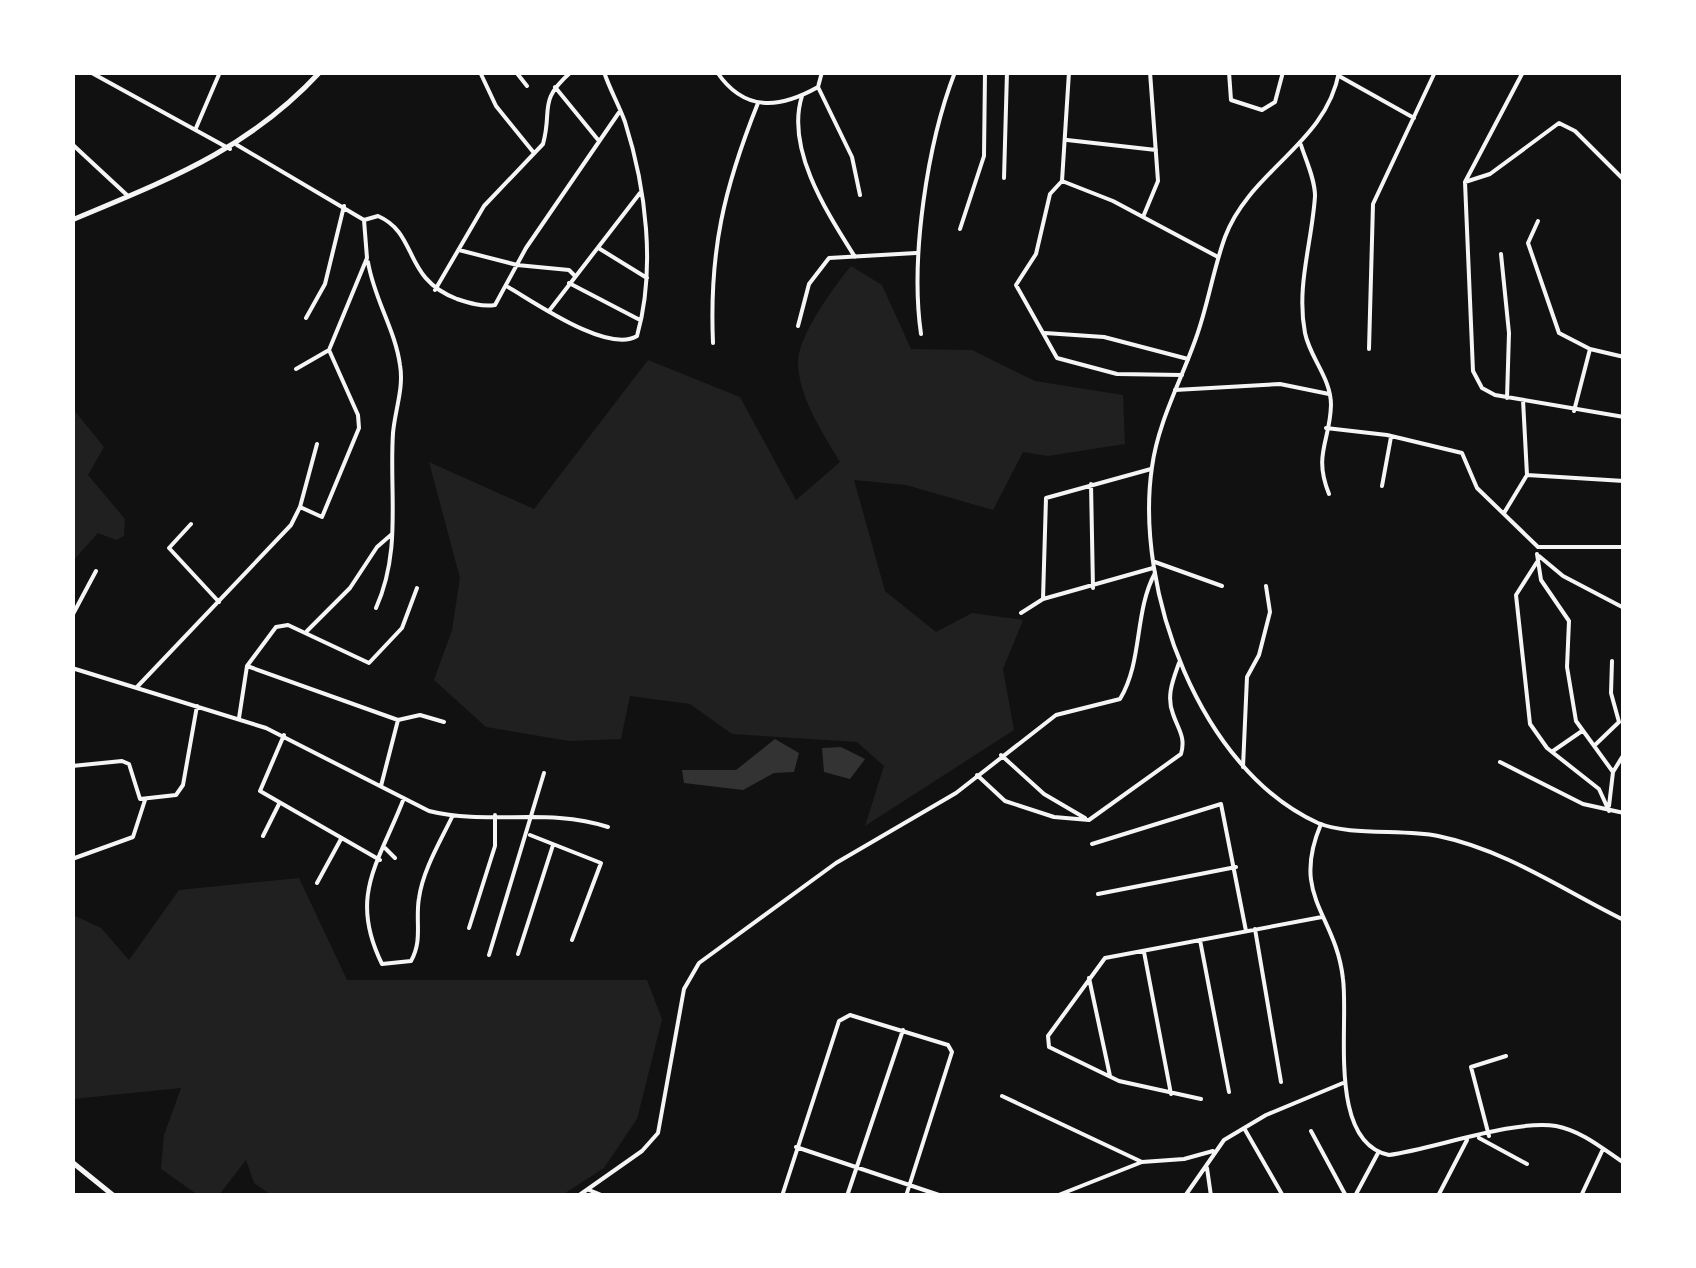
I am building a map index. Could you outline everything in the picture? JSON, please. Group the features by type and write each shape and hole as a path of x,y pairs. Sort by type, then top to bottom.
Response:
{"main road":[{"path":"72,220 234,147 286,107 320,72"},
{"path":"72,1162 114,1196"}],"street":[{"path":"196,128 220,72"},
{"path":"480,72 490,97 534,153"},
{"path":"516,72 526,86"},
{"path":"435,290 484,206 546,139 544,105 571,72"},
{"path":"508,287 595,334 628,340 637,336 647,278 640,194 620,110 604,72"},
{"path":"717,72 740,100 758,103 802,96 818,86"},
{"path":"822,72 818,86 852,157 860,195"},
{"path":"921,334 915,293 917,253 942,114 954,72"},
{"path":"960,228 984,156 985,72"},
{"path":"1004,178 1007,72"},
{"path":"1068,72 1062,180 1046,206 1036,254 1019,278 1019,291 1057,358 1117,374 1182,375"},
{"path":"1143,217 1157,188 1150,72"},
{"path":"1229,72 1231,100 1262,110 1275,102 1283,72"},
{"path":"1369,349 1376,194 1435,72"},
{"path":"95,74 364,220 376,301 400,365 393,442 396,508 387,580 376,608"},
{"path":"1414,118 1339,74 1328,109 1301,145 1244,200 1218,258 1151,469 1155,567 1180,664 1243,767 1264,788 1321,824 1442,836 1540,874 1624,920"},
{"path":"1521,74 1465,182 1473,371 1482,388 1507,398 1624,417"},
{"path":"555,87 599,142"},
{"path":"802,96 800,141 821,198 855,257"},
{"path":"713,343 711,291 718,217 758,103"},
{"path":"364,220 378,216 392,224 424,281 435,290 490,306 500,300 517,264 620,110"},
{"path":"1465,182 1490,174 1559,123 1575,131 1624,180"},
{"path":"1066,140 1156,150"},
{"path":"72,144 128,196"},
{"path":"1301,145 1315,194 1302,277 1306,336 1329,394 1320,465 1328,494"},
{"path":"1062,180 1143,217 1218,258"},
{"path":"549,311 640,194"},
{"path":"306,318 324,284 344,206"},
{"path":"1538,221 1528,243 1553,324 1573,342 1624,356"},
{"path":"600,249 647,278"},
{"path":"459,250 517,264 560,268 574,275"},
{"path":"798,326 816,270 837,256 917,253"},
{"path":"1501,254 1509,333 1507,398"},
{"path":"296,369 328,350 368,258"},
{"path":"569,283 641,320"},
{"path":"1046,334 1104,337 1188,359"},
{"path":"1574,411 1590,348"},
{"path":"300,507 322,517 359,428 358,414 328,350"},
{"path":"1175,390 1280,384 1329,394"},
{"path":"1504,512 1527,475 1523,400"},
{"path":"1326,428 1391,436 1462,453 1477,488 1538,547 1624,547"},
{"path":"1382,486 1391,436"},
{"path":"136,686 290,525 300,507 317,444"},
{"path":"1043,599 1040,591 1046,498 1151,469"},
{"path":"1527,475 1624,481"},
{"path":"1092,484 1093,588"},
{"path":"192,524 169,548 219,602"},
{"path":"305,633 350,588 377,546 392,534"},
{"path":"1538,547 1541,580 1569,622 1571,703 1583,731 1614,772"},
{"path":"1536,554 1563,576 1624,608"},
{"path":"1537,562 1516,595 1530,724 1552,751 1599,788 1609,811"},
{"path":"578,1196 642,1151 658,1133 684,989 698,964 836,863 956,792 1056,715 1120,699 1129,681 1143,603 1155,567"},
{"path":"1021,613 1043,599 1093,588 1155,567 1222,586"},
{"path":"72,616 96,571"},
{"path":"1243,767 1248,677 1259,655 1270,612 1266,586"},
{"path":"239,718 247,666 279,625 369,663 402,628 417,588"},
{"path":"1595,744 1619,722 1611,693 1612,660"},
{"path":"977,775 1005,801 1054,817 1088,820 1181,754 1183,738 1173,716 1170,691 1180,664"},
{"path":"247,666 398,720 420,716 444,722"},
{"path":"72,668 284,735 404,798 452,816 570,816 608,827"},
{"path":"72,766 126,762 136,796 145,800 180,791 198,706"},
{"path":"380,786 398,720"},
{"path":"1552,751 1583,731"},
{"path":"284,735 259,788 380,860"},
{"path":"1000,756 1044,794 1088,820"},
{"path":"1609,811 1614,772 1622,757"},
{"path":"1500,762 1583,804 1624,813"},
{"path":"489,955 544,773"},
{"path":"404,798 365,894 366,918 382,964 411,961 419,943 421,888 452,816"},
{"path":"72,859 132,836 145,800"},
{"path":"263,836 279,803"},
{"path":"1092,844 1217,803 1224,806 1246,931"},
{"path":"469,928 494,846 495,815"},
{"path":"1321,824 1308,882 1343,976 1343,1083 1363,1136 1378,1152 1388,1156 1556,1126 1624,1164"},
{"path":"528,835 601,862 572,940"},
{"path":"317,883 341,839"},
{"path":"518,954 553,844"},
{"path":"385,847 396,858"},
{"path":"1098,894 1236,867"},
{"path":"1202,1100 1110,1077 1047,1043 1105,958 1322,917"},
{"path":"1255,930 1281,1082"},
{"path":"1200,940 1229,1092"},
{"path":"1144,951 1171,1094"},
{"path":"1089,978 1110,1077"},
{"path":"782,1196 839,1021 850,1015 948,1045 952,1056 906,1196"},
{"path":"847,1196 903,1030"},
{"path":"1489,1136 1472,1067 1506,1056"},
{"path":"1056,1196 1142,1162 1184,1159 1213,1151 1244,1128 1343,1083"},
{"path":"1002,1096 1142,1162"},
{"path":"1244,1128 1283,1196"},
{"path":"1311,1131 1346,1196"},
{"path":"1479,1138 1527,1164"},
{"path":"1438,1196 1467,1140"},
{"path":"796,1147 942,1196"},
{"path":"1581,1196 1603,1149"},
{"path":"1185,1196 1207,1168 1213,1151"},
{"path":"1354,1196 1378,1152"},
{"path":"1207,1168 1211,1196"},
{"path":"589,1190 604,1196"},
{"path":"1016,1196 1026,1196"}],"shaded area":[{"path":"851,266 882,285 911,349 972,350 1035,381 1123,395 1125,444 1048,456 1023,452 993,510 906,485 854,480 885,591 936,632 972,613 1023,620 1003,669 1014,730 865,826 884,766 857,742 732,734 690,704 630,696 621,739 569,741 486,727 434,680 452,630 460,578 429,462 534,509 648,360 740,397 796,500 840,462 807,401 798,361 811,325"},
{"path":"73,409 104,447 88,475 125,519 124,536 116,540 98,533 73,561"},
{"path":"775,739 799,753 794,772 774,773 743,790 684,783 682,770 736,770"},
{"path":"841,747 865,759 850,779 824,772 822,748"},
{"path":"299,878 347,980 647,980 662,1019 637,1119 604,1168 562,1195 273,1196 254,1183 246,1160 219,1195 198,1195 161,1169 164,1135 181,1088 73,1099 73,915 101,928 129,960 179,890"}]}
